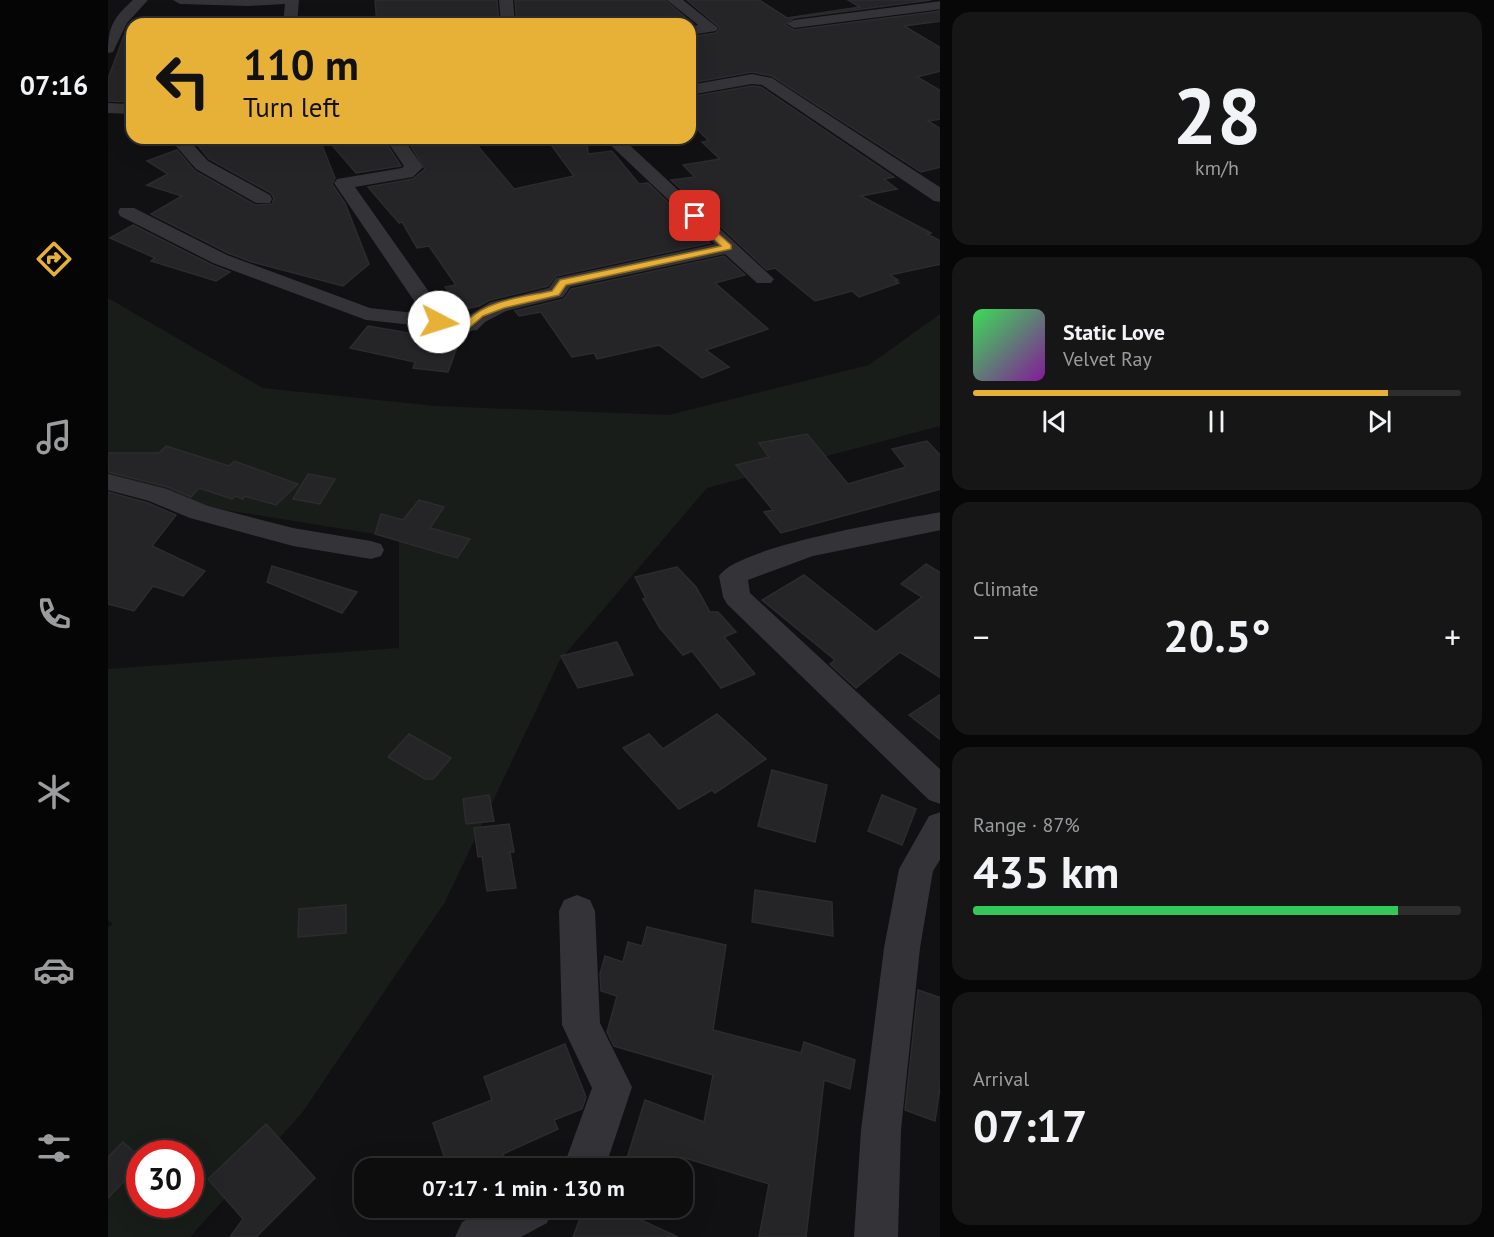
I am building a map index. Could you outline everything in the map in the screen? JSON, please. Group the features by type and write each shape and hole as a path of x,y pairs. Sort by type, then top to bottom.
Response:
{"street":[{"path":"108,49 115,29 125,13 141,0"},
{"path":"180,0 286,0"},
{"path":"290,18 292,0"},
{"path":"506,0 508,18"},
{"path":"674,0 711,28 696,30"},
{"path":"794,24 940,5"},
{"path":"696,89 752,79 766,81 940,197"},
{"path":"108,108 126,109"},
{"path":"183,144 202,165 263,199"},
{"path":"398,144 414,167 407,173 343,183 439,322"},
{"path":"618,144 764,279"},
{"path":"127,212 220,259 366,314 469,325 479,314 501,306 556,293 563,282 728,247"},
{"path":"108,482 158,495 199,512 261,529 293,537 371,550"},
{"path":"940,521 838,541 762,561 733,576 737,597 940,791"},
{"path":"876,1237 881,1130 902,948 915,869 940,826"},
{"path":"577,911 581,1025 612,1087 587,1158"},
{"path":"477,1237 513,1218"}],"shaded area":[{"path":"108,298 263,388 435,406 669,415 869,365 940,314 940,426 707,488 560,660 445,902 302,1113 190,1237 108,1237 108,927 113,924 108,920 108,669 399,648 399,538 108,491"}],"building":[{"path":"375,0 497,0 498,18 376,18"},
{"path":"515,0 665,0 686,18 516,18"},
{"path":"687,0 759,0 787,18 860,7 848,0 931,0 794,18 785,25 794,30 940,11 940,21 904,26 940,47 940,71 917,77 940,90 940,119 928,121 940,128 940,167 921,172 772,76 752,72 696,82 696,36 716,33 720,28"},
{"path":"126,30 126,102 108,101 108,79"},
{"path":"752,86 761,87 894,177 884,179 897,189 861,196 931,233 927,234 940,240 940,264 890,275 899,283 859,297 852,291 815,301 775,268 767,270 671,180 695,177 683,165 720,159 702,142 709,141 696,128 696,96"},
{"path":"197,144 321,144 335,178 332,184 345,203 369,264 343,286 252,262 228,253 151,214 182,196 147,185 168,174 147,161 177,150 195,171 255,205 272,204 274,198 271,193 209,159"},
{"path":"331,144 387,144 401,166 356,173"},
{"path":"410,144 476,144 514,189 574,176 550,144 587,144 588,154 612,151 639,184 648,183 710,243 556,276 548,286 490,300 479,306 461,310 445,287 456,285 429,246 417,248 402,222 399,223 368,187 413,179 425,169"},
{"path":"133,225 230,272 216,281 151,261 155,258 110,238"},
{"path":"724,256 745,275 715,283 768,329 706,350 729,367 702,378 659,345 597,359 594,353 572,357 541,312 519,316 515,311 564,299 571,289"},
{"path":"368,326 426,336 427,333 461,336 448,372 413,368 415,362 350,348"},
{"path":"807,434 848,484 906,467 892,449 927,441 940,455 940,489 781,533 764,512 773,510 736,465 769,457 759,443"},
{"path":"166,446 229,466 234,461 298,484 276,505 244,496 243,499 235,496 232,499 199,488 191,497 168,487 108,472 108,453 159,453"},
{"path":"308,474 335,479 320,504 293,499"},
{"path":"108,492 148,503 176,515 152,546 205,571 183,596 153,586 134,611 108,604"},
{"path":"419,500 444,507 430,528 470,539 457,558 375,534 381,514 403,520"},
{"path":"926,564 940,572 940,677 900,652 856,688 830,664 835,660 762,600 804,575 876,632 922,597 901,584"},
{"path":"272,566 357,592 342,613 267,582"},
{"path":"677,567 696,587 710,612 718,612 736,632 724,637 755,674 721,688 692,651 683,655 660,628 643,599 646,598 635,577"},
{"path":"617,642 633,675 578,688 561,656"},
{"path":"940,695 940,739 909,715"},
{"path":"717,714 766,759 715,793 712,790 679,809 623,748 649,734 663,749"},
{"path":"409,734 451,758 433,779 425,779 388,757"},
{"path":"772,770 827,785 815,842 758,826"},
{"path":"489,795 494,821 466,824 463,799"},
{"path":"882,795 916,809 902,845 868,831"},
{"path":"509,824 514,852 510,852 516,888 487,891 482,856 478,857 474,828"},
{"path":"755,890 832,902 833,936 752,922"},
{"path":"346,905 346,933 298,937 299,909"},
{"path":"647,927 726,945 713,1030 801,1053 804,1042 855,1060 850,1089 824,1080 806,1237 759,1237 769,1184 693,1160 693,1158 627,1158 645,1100 704,1122 713,1075 614,1046 607,1032 617,996 601,991 600,974 605,956 623,962 628,942 642,946"},
{"path":"918,990 940,998 940,1088 935,1121 905,1110"},
{"path":"565,1044 586,1097 582,1109 554,1120 558,1129 503,1154 504,1158 445,1158 433,1123 492,1100 484,1077"},
{"path":"266,1124 315,1178 256,1237 230,1237 243,1219 208,1179"},
{"path":"123,1142 126,1145 126,1179 108,1198 108,1157"},
{"path":"580,1218 637,1218 678,1237 573,1237"}],"route":[{"path":"439,322 469,325 479,314 501,306 556,293 563,282 728,247 695,216"}]}
